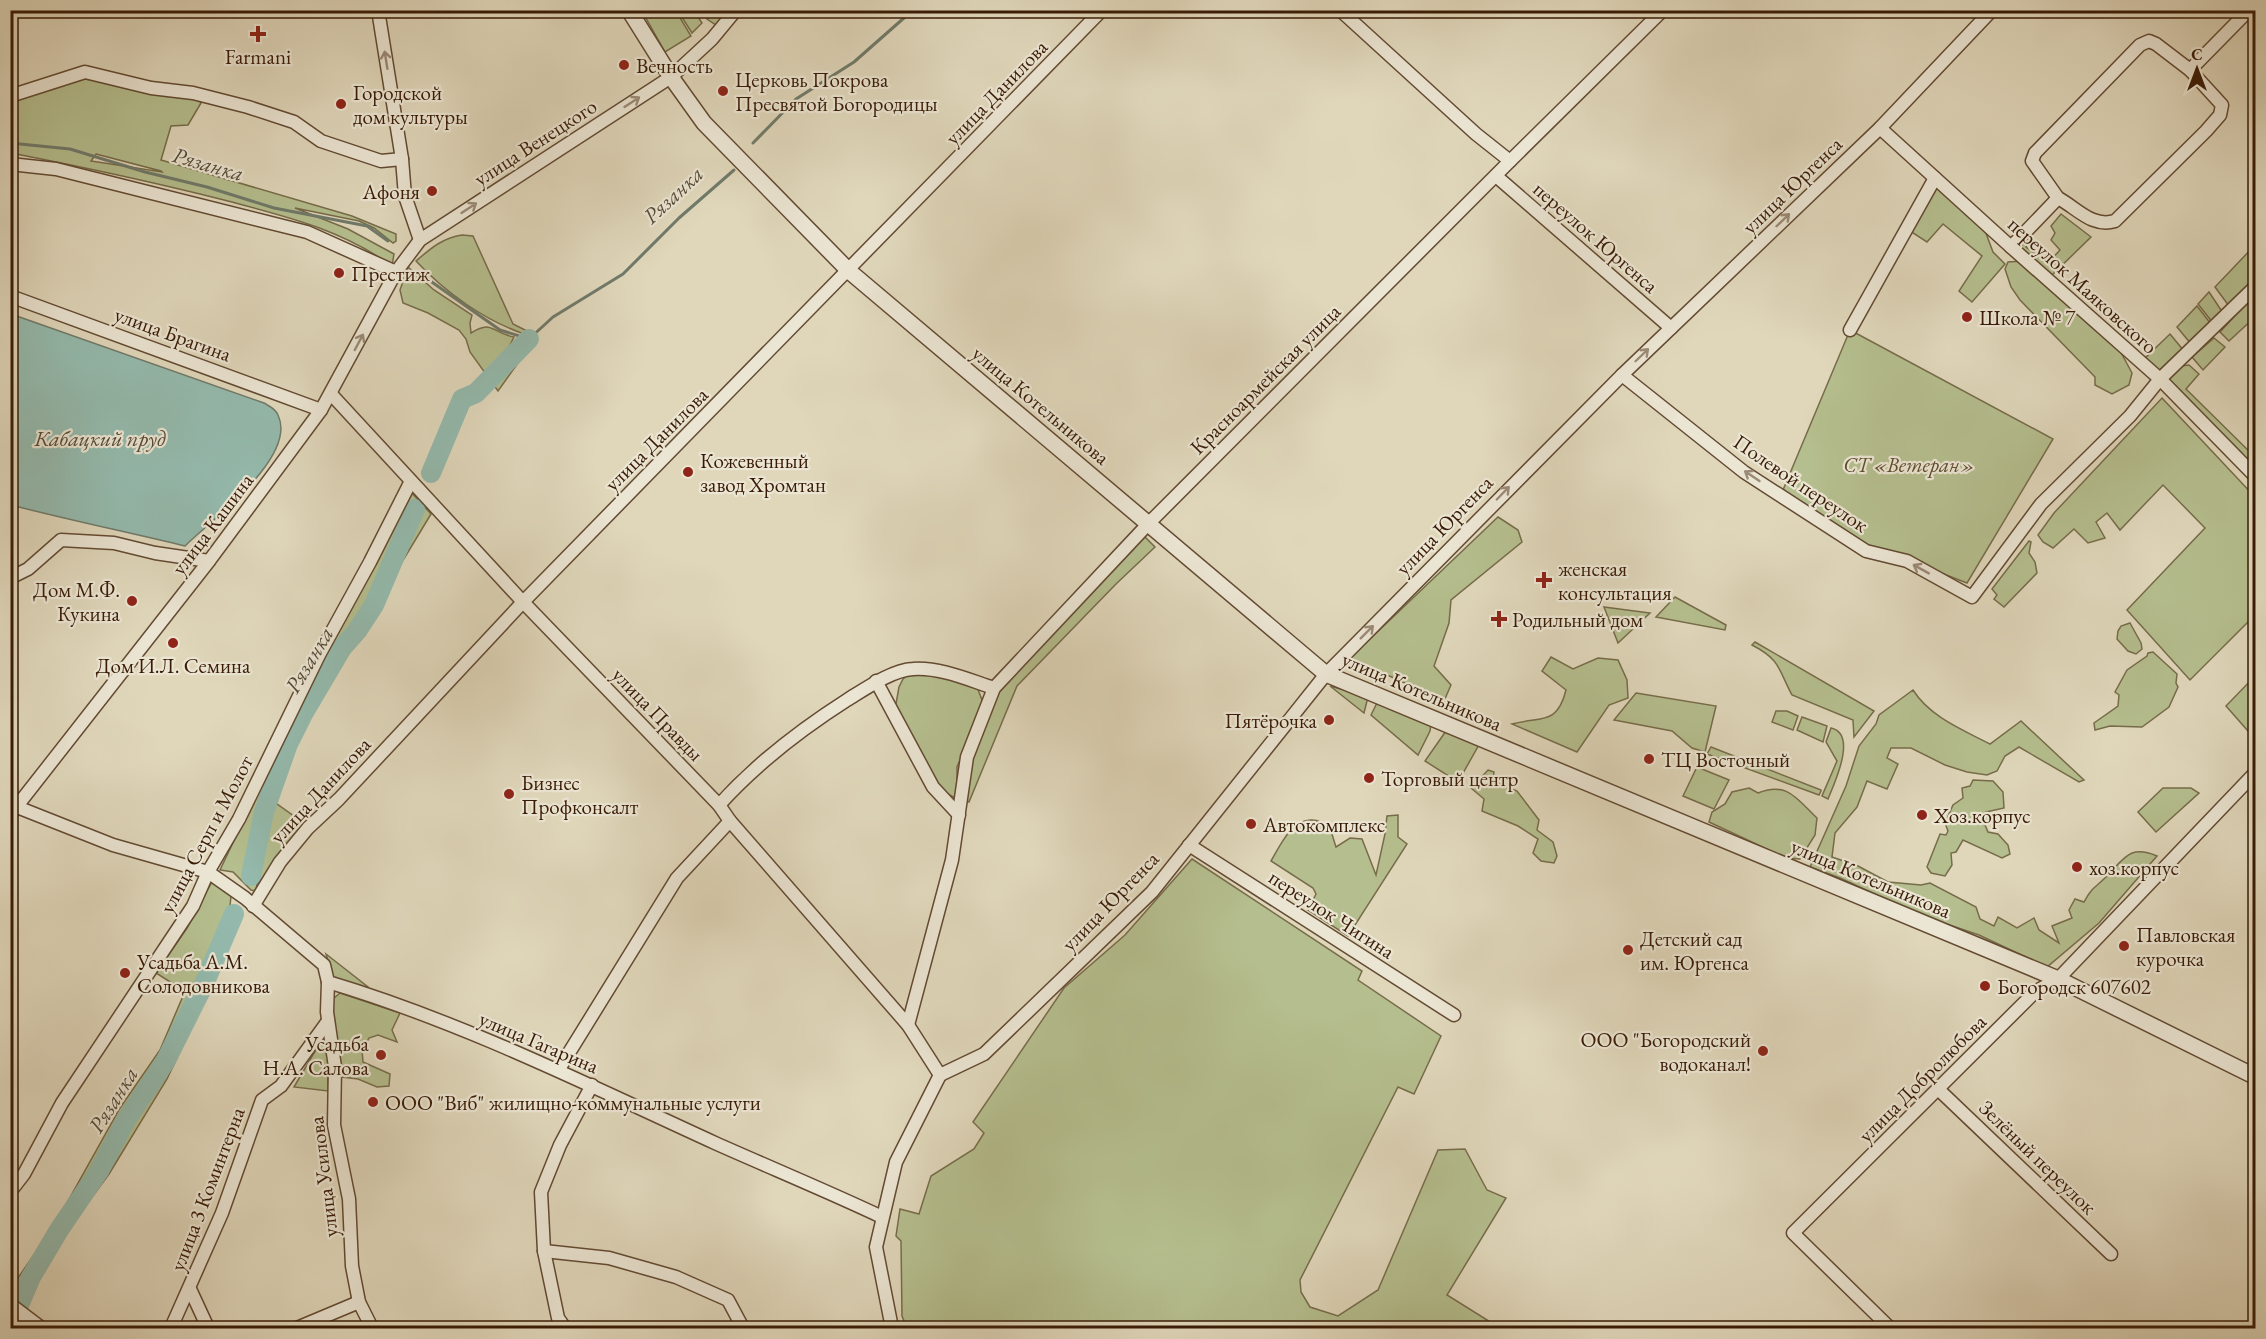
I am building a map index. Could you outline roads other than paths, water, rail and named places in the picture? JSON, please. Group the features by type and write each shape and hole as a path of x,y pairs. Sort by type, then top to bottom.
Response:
{"street":[{"path":"378,10 402,159 405,196 420,240"},
{"name":"улица Котельникова","path":"628,10 704,123 849,271 1326,674 2058,979 2256,1077"},
{"name":"улица Венецкого","path":"420,240 671,77 712,39 736,10"},
{"name":"улица Данилова","path":"253,906 280,862 308,828 339,799 523,602 1102,10"},
{"path":"1340,10 1476,134 1510,161"},
{"name":"Красноармейская улица","path":"908,1025 952,860 967,757 994,688 1149,523 1664,10"},
{"name":"улица Юргенса","path":"940,1076 984,1054 1152,892 1326,674 1622,375 1880,128 1992,10"},
{"path":"2190,70 2249,10"},
{"path":"2149,41 2156,44 2190,70 2222,105 2220,115 2206,132 2115,221 2105,224 2093,221 2058,198 2032,161 2035,153 2140,45 2149,41"},
{"path":"10,96 85,72 151,88 193,93 248,107 294,122 321,141 381,161 402,159"},
{"name":"переулок Маяковского","path":"1880,128 2160,379 2256,477"},
{"path":"10,164 56,169 307,232 396,272"},
{"name":"переулок Юргенса","path":"1496,176 1671,328"},
{"path":"1850,330 1935,178"},
{"path":"2011,247 2058,198"},
{"name":"улица Кашина","path":"13,809 209,561 321,410 396,272 420,240"},
{"path":"2160,379 2256,286"},
{"name":"улица Брагина","path":"10,296 321,410"},
{"name":"Полевой переулок","path":"1622,375 1744,472 1866,551 1907,561 1972,597 2042,504 2130,416 2160,379"},
{"name":"улица Правды","path":"331,393 523,602 719,805 730,821 908,1025 940,1076"},
{"name":"улица Серп и Молот","path":"10,1192 24,1174 62,1103 193,906 208,872 239,819 319,655 411,481"},
{"path":"10,578 28,569 61,540 114,543 155,553 209,561"},
{"path":"719,805 738,784 800,731 876,681 913,669 946,673 994,688"},
{"path":"876,681 933,787 959,814"},
{"name":"улица Добролюбова","path":"1890,1329 1792,1233 2036,992 2058,979 2256,772"},
{"path":"13,809 113,845 208,872 228,885 324,965 328,982"},
{"path":"559,1069 677,878 730,821"},
{"name":"переулок Чигина","path":"1189,845 1454,1016"},
{"name":"улица Гагарина","path":"328,982 374,996 559,1069 882,1217"},
{"name":"улица Усилова","path":"328,982 328,1021 335,1067 334,1125 349,1199 352,1266 359,1302 372,1329"},
{"name":"улица 3 Коминтерна","path":"171,1329 222,1213 262,1100 281,1086 328,1021"},
{"path":"892,1329 876,1247 896,1162 940,1076"},
{"path":"565,1329 558,1318 544,1251 541,1192 560,1145 592,1085"},
{"name":"Зелёный переулок","path":"1938,1089 2111,1254"},
{"path":"544,1251 609,1258 676,1277 728,1300 743,1329"},
{"name":"улица 3 Коминтерна","path":"190,1289 208,1329"},
{"path":"297,1329 359,1302"},
{"path":"10,1306 39,1329"}],"water":[{"name":"Кабацкий пруд","path":"11,314 264,403 274,409 278,415 281,432 276,450 249,487 185,546 11,505"}],"waterway":[{"name":"Рязанка","path":"753,143 796,99 854,62 913,10"},
{"name":"Рязанка","path":"10,143 70,149 274,208 367,226 388,241"},
{"name":"Рязанка","path":"429,280 500,330 529,339 553,317 623,274 679,218 734,170"},
{"name":"Рязанка","path":"431,473 462,399 476,393 529,339"},
{"name":"Рязанка","path":"251,876 264,812 288,744 342,648 357,631 374,605 415,509"},
{"name":"Рязанка","path":"19,1305 31,1277 59,1230 99,1171 126,1120 165,1062 204,984 234,914"},
{"name":"Рязанка","path":"12,1316 12,1328"}],"place":[{"name":"Farmani","path":"258,34"},
{"name":"Вечность","path":"624,65"},
{"name":"Церковь Покрова Пресвятой Богородицы","path":"723,91"},
{"name":"Городской дом культуры","path":"341,104"},
{"name":"Афоня","path":"432,191"},
{"name":"Престиж","path":"339,273"},
{"name":"Школа № 7","path":"1967,317"},
{"name":"Кожевенный завод Хромтан","path":"688,472"},
{"name":"женская консультация","path":"1544,580"},
{"name":"Дом М.Ф. Кукина","path":"132,601"},
{"name":"Родильный дом","path":"1499,619"},
{"name":"Дом И.Л. Семина","path":"173,643"},
{"name":"Пятёрочка","path":"1329,720"},
{"name":"ТЦ Восточный","path":"1649,759"},
{"name":"Торговый центр","path":"1369,778"},
{"name":"Бизнес Профконсалт","path":"509,794"},
{"name":"Хоз.корпус","path":"1922,815"},
{"name":"Автокомплекс","path":"1251,824"},
{"name":"хоз.корпус","path":"2077,867"},
{"name":"Павловская курочка","path":"2124,946"},
{"name":"Детский сад им. Юргенса","path":"1628,950"},
{"name":"Усадьба А.М. Солодовникова","path":"125,973"},
{"name":"Богородск 607602","path":"1985,986"},
{"name":"ООО \"Богородский водоканал!","path":"1763,1051"},
{"name":"Усадьба Н.А. Салова","path":"381,1055"},
{"name":"ООО \"Виб\" жилищно-коммунальные услуги","path":"373,1102"}],"park label":[{"name":"СТ «Ветеран»","path":"1909,464"}]}
